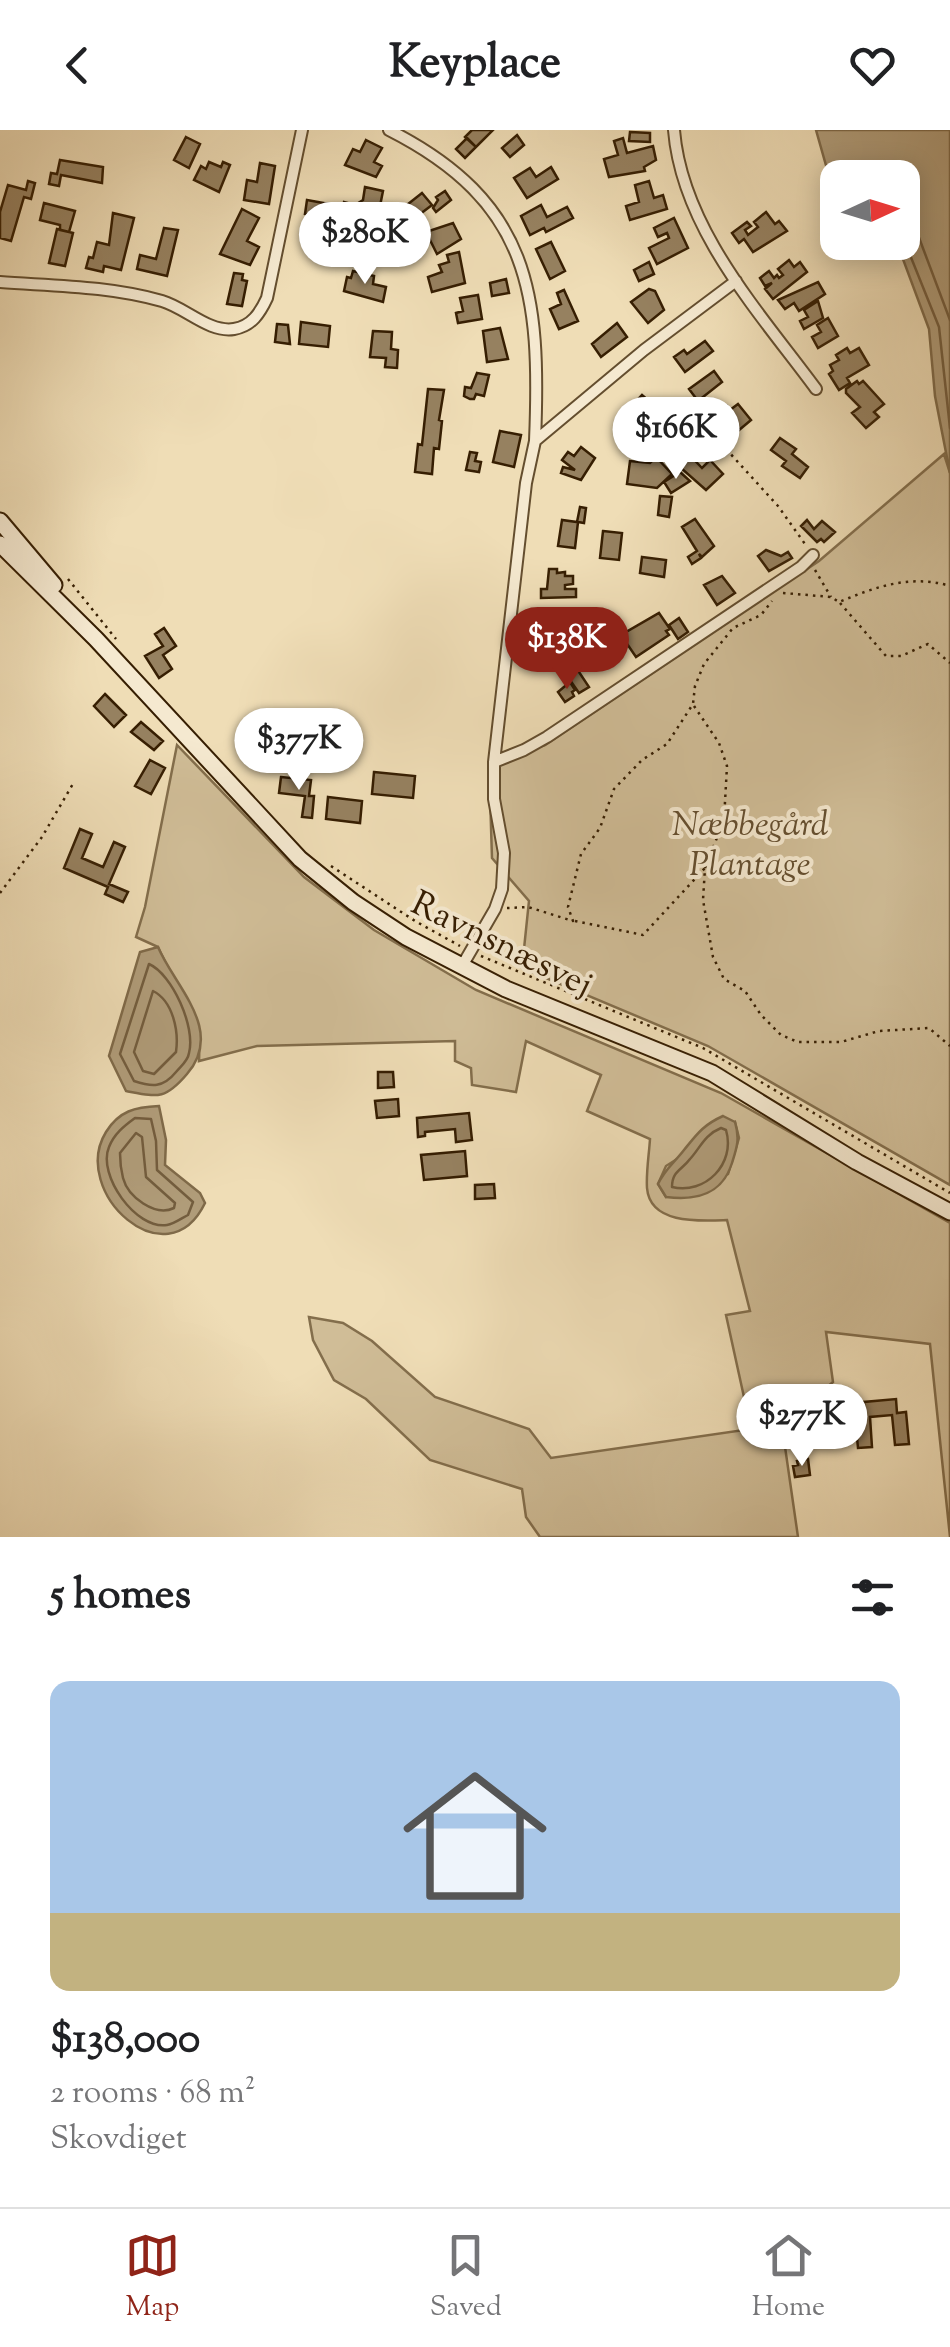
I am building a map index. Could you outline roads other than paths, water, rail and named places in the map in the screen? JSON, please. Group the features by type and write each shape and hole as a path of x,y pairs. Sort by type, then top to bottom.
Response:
{"main road":[{"name":"Ravnsnæsvej","path":"0,522 96,639"},
{"name":"Ravnsnæsvej","path":"0,544 96,639 300,860 380,920 506,989 712,1073 857,1162 950,1212"}],"street":[{"path":"0,282 118,289 169,303 218,328 247,324 259,315 267,298 302,130"},
{"path":"389,130 452,168 484,199 516,251 536,327 536,441 526,482 494,762 494,799 504,870 495,909 462,966"},
{"path":"674,130 684,182 697,214 736,282 816,389"},
{"path":"536,441 644,350 736,282"},
{"path":"494,762 547,737 801,567 813,555"}],"water":[{"path":"816,130 950,130 950,473 935,396 929,329 903,260 920,260 920,160 824,160"},
{"path":"158,947 193,1009 201,1041 187,1074 173,1088 154,1095 126,1091 109,1056 140,952"},
{"path":"159,1106 166,1140 165,1165 200,1193 205,1203 188,1225 168,1234 147,1231 127,1220 111,1202 101,1180 98,1156 106,1132 116,1119 135,1109"},
{"path":"723,1116 735,1122 738,1138 728,1174 706,1194 666,1197 658,1184 664,1174 701,1130"}],"park label":[{"name":"Næbbegård Plantage","path":"750,846"}]}
